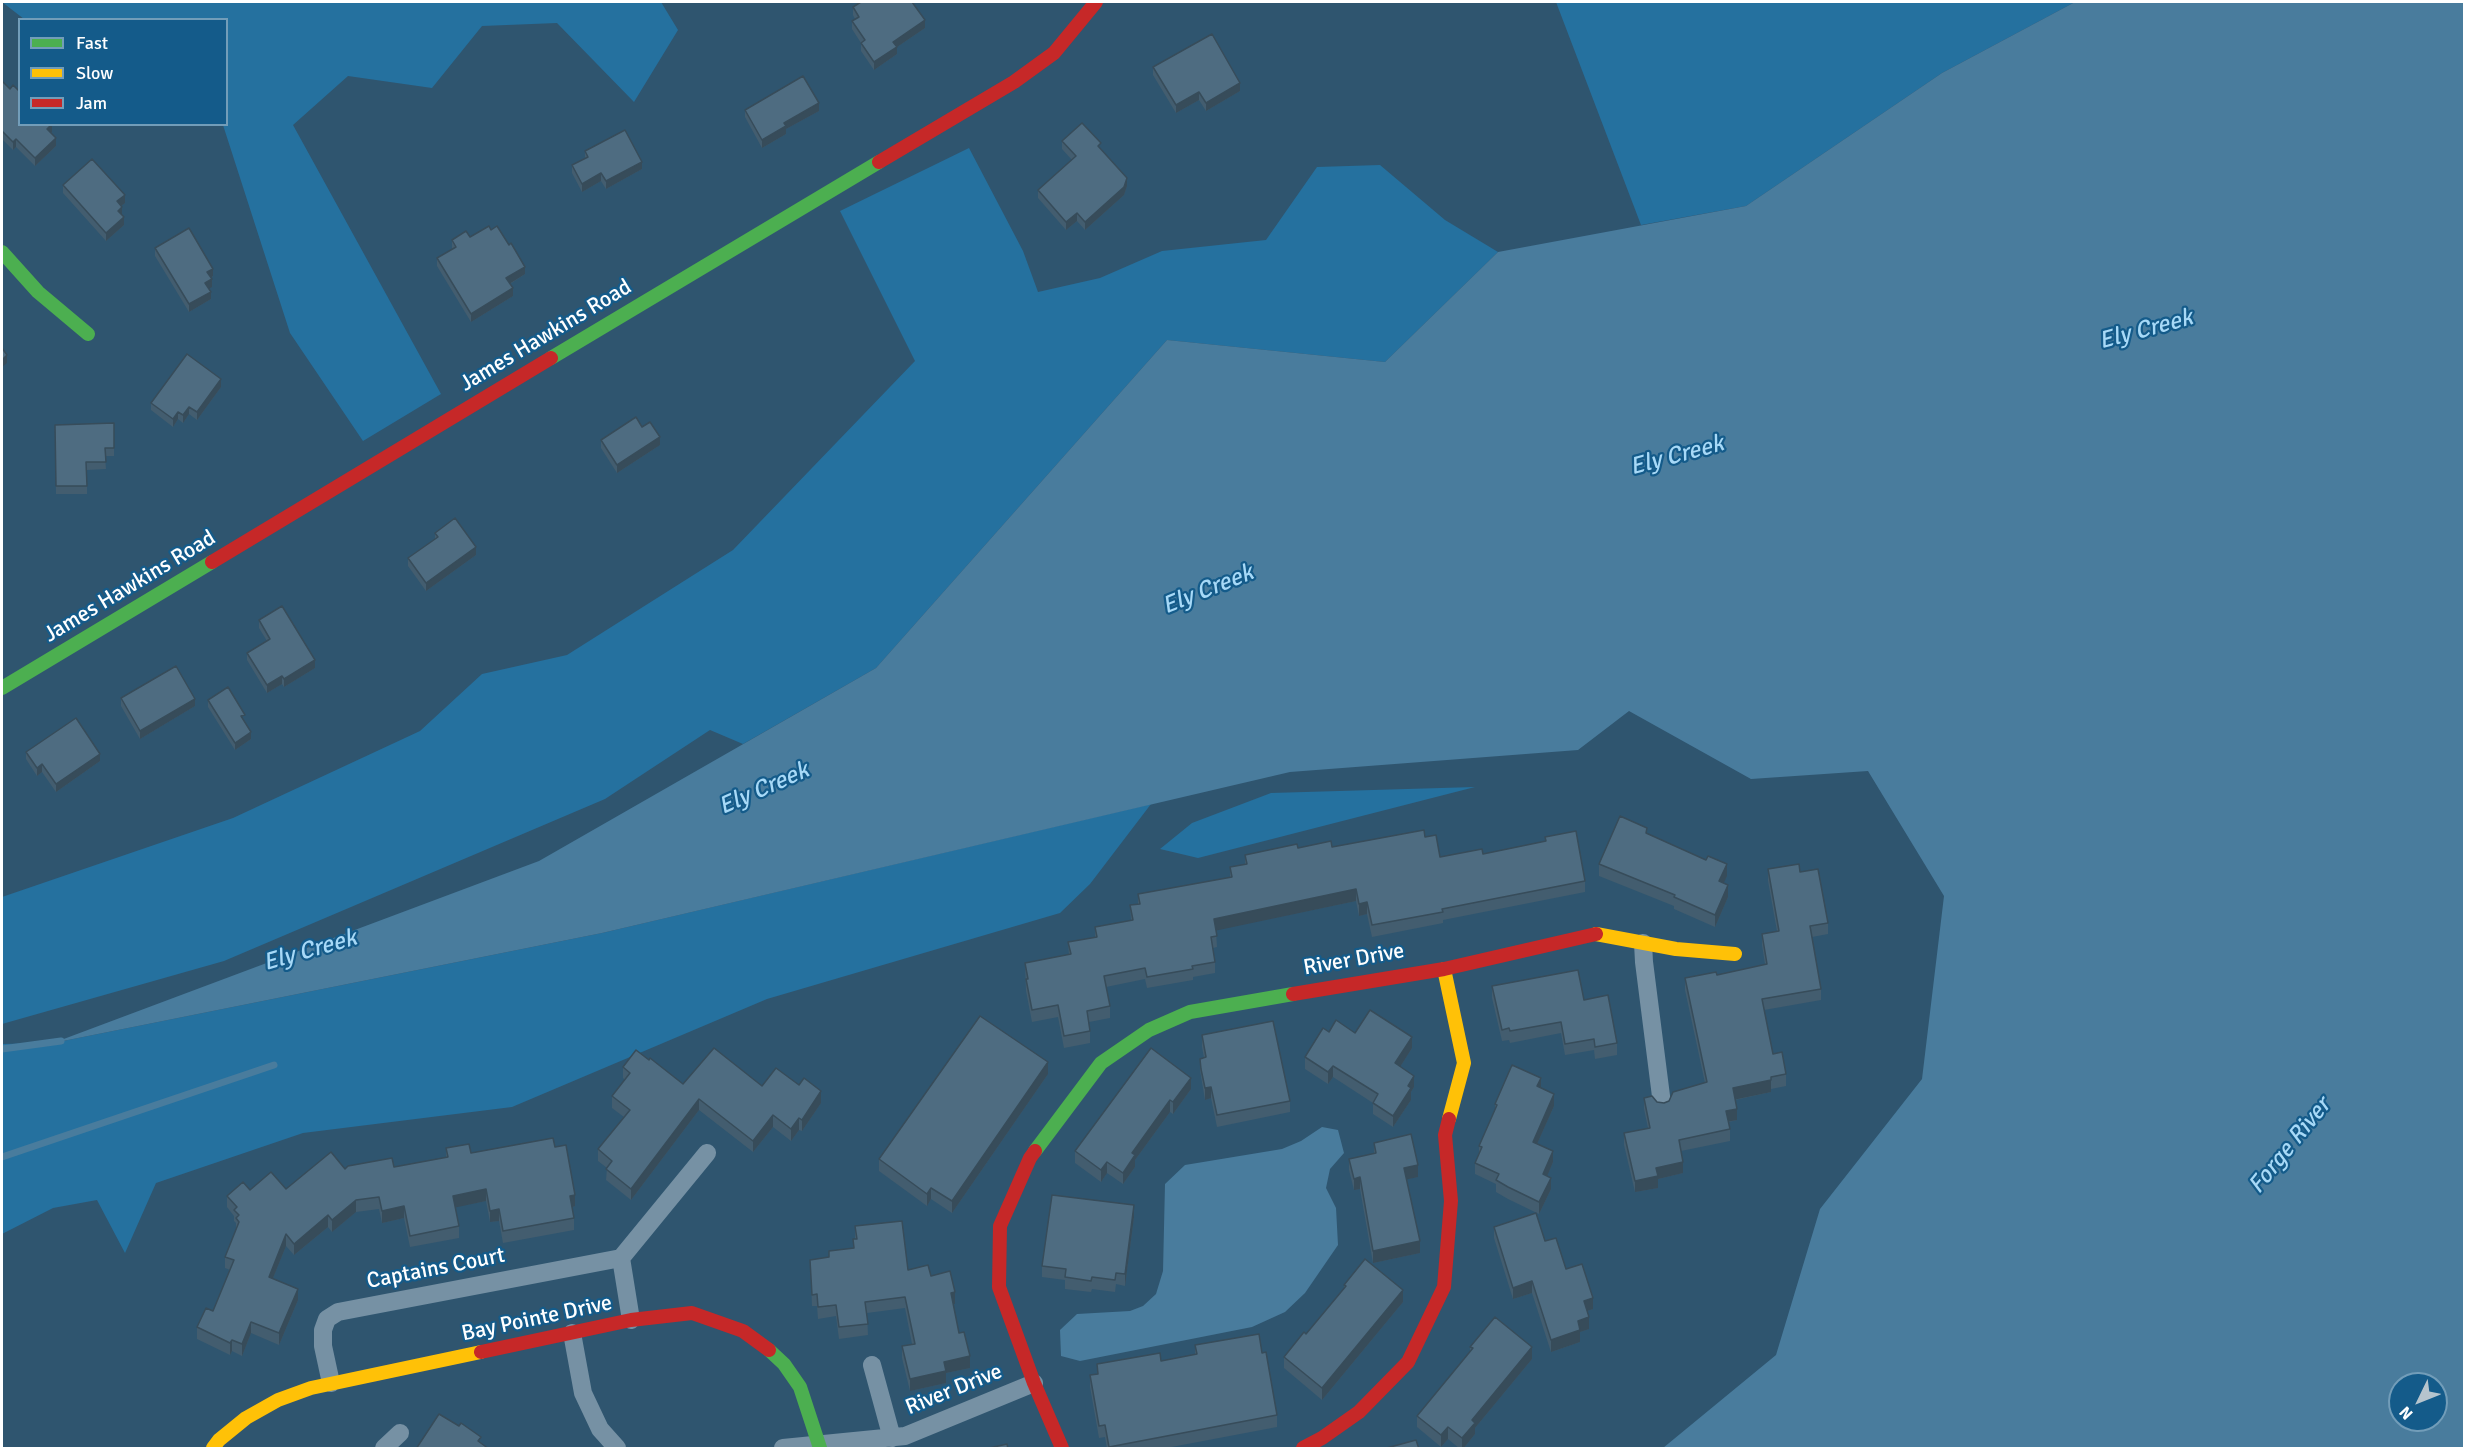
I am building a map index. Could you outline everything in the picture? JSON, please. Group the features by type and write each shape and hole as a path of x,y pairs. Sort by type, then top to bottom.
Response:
{"street":[{"name":"James Hawkins Road","path":"2,688 1014,82 1053,53 1080,24 1096,2"},
{"path":"2,252 38,292 88,334"},
{"name":"River Drive","path":"1062,1449 1034,1383 999,1287 1000,1226 1030,1158 1101,1063 1149,1030 1190,1012 1443,969 1592,933 1676,949 1735,954"},
{"path":"1643,943 1662,1104"},
{"path":"1303,1449 1359,1412 1408,1362 1444,1287 1451,1201 1445,1135 1464,1063 1443,969"},
{"path":"631,1320 621,1258 708,1153"},
{"name":"Captains Court","path":"331,1383 323,1347 323,1330 327,1319 338,1312 621,1258"},
{"name":"Bay Pointe Drive","path":"213,1449 219,1440 246,1418 278,1400 311,1388 631,1320 692,1313 743,1331 762,1343 784,1364 800,1388 820,1447"},
{"path":"572,1333 583,1393 600,1429 617,1449"},
{"name":"River Drive","path":"872,1365 892,1438"},
{"name":"River Drive","path":"783,1449 820,1447 905,1436 1034,1383"},
{"path":"384,1449 400,1433"}],"shaded area":[{"path":"2,2 661,2 678,30 634,102 557,23 482,26 432,88 348,76 293,125 441,394 363,441 290,333 223,126 228,126 228,18 23,18"},
{"path":"1556,2 2075,2 1942,73 1746,206 1641,225"},
{"path":"969,148 1023,251 1038,292 1100,278 1162,251 1266,240 1317,167 1380,165 1445,220 1498,252 1385,362 1167,340 876,668 743,744 710,730 605,799 224,961 2,1024 2,897 233,818 420,731 482,674 567,655 733,550 915,361 840,211"},
{"path":"1475,787 1198,858 1160,849 1192,823 1271,793"},
{"path":"1151,804 1090,884 1060,913 767,999 512,1107 303,1133 156,1183 125,1253 97,1200 53,1208 2,1234 2,1044 53,1043 602,933"}],"water":[{"name":"Forge River","path":"2075,2 2464,2 2464,1448 1663,1448 1776,1355 1820,1209 1922,1079 1944,896 1868,771 1751,779 1629,711 1578,750 1290,772 602,933 53,1043 539,861 876,668 1167,340 1385,362 1498,252 1746,206 1942,73"},
{"path":"1322,1127 1338,1130 1344,1153 1330,1169 1326,1188 1336,1208 1338,1245 1305,1293 1285,1312 1252,1327 1080,1361 1061,1356 1060,1330 1077,1314 1130,1311 1143,1306 1156,1294 1163,1271 1165,1184 1185,1165 1282,1149 1301,1141"}],"building":[{"path":"861,2 912,2 925,20 893,42 897,47 874,62 861,43 865,40 852,21 859,17 853,7"},
{"path":"1212,34 1240,83 1206,103 1199,92 1176,105 1153,67"},
{"path":"803,76 819,103 784,123 786,126 762,140 745,110"},
{"path":"2,81 10,89 13,85 18,90 18,126 50,126 47,129 56,138 35,158 16,139 13,142 2,131"},
{"path":"1082,123 1101,143 1098,146 1127,178 1124,187 1085,222 1077,213 1066,222 1038,190 1076,156 1062,141"},
{"path":"625,130 642,162 606,181 601,173 582,184 572,165 588,157 585,151"},
{"path":"92,159 125,195 117,201 122,207 118,211 124,217 106,233 63,185"},
{"path":"489,226 491,230 497,226 509,245 511,243 525,267 506,278 513,288 471,314 437,258 456,247 452,240 466,231 470,237"},
{"path":"189,228 213,269 207,272 212,279 205,283 211,292 189,304 155,248"},
{"path":"2,348 7,355 2,360"},
{"path":"187,354 221,379 197,412 189,407 183,415 178,412 173,419 151,403"},
{"path":"636,417 642,427 650,422 660,437 617,465 601,440"},
{"path":"114,423 114,448 105,448 106,462 86,462 87,486 56,486 55,425"},
{"path":"455,518 476,547 426,583 408,558 438,537 435,533"},
{"path":"282,606 315,660 284,679 282,676 267,685 247,653 270,639 259,620"},
{"path":"176,666 195,699 140,731 121,698"},
{"path":"228,687 245,715 241,716 251,732 235,743 208,700"},
{"path":"76,718 100,754 56,784 42,764 37,768 26,752"},
{"path":"1620,816 1647,828 1646,833 1706,860 1708,856 1727,864 1719,881 1728,885 1715,915 1674,897 1675,895 1599,864"},
{"path":"1424,830 1425,837 1436,835 1440,857 1482,849 1483,854 1546,841 1545,837 1576,831 1585,881 1372,925 1367,902 1359,904 1356,889 1214,919 1217,936 1211,937 1215,962 1192,966 1193,969 1147,977 1145,968 1104,976 1110,1006 1087,1011 1090,1031 1064,1036 1058,1005 1032,1010 1025,963 1071,954 1068,942 1097,937 1095,927 1133,920 1130,905 1140,904 1138,894 1232,877 1230,867 1247,864 1245,855 1297,844 1298,848 1331,841 1332,847"},
{"path":"1799,864 1800,872 1818,869 1828,923 1810,926 1821,989 1762,999 1773,1054 1782,1052 1786,1074 1771,1077 1771,1080 1733,1088 1737,1109 1726,1111 1730,1129 1679,1140 1683,1162 1656,1168 1658,1176 1635,1181 1624,1133 1650,1128 1644,1098 1652,1096 1657,1102 1664,1103 1669,1101 1673,1092 1707,1082 1685,978 1716,972 1717,975 1767,964 1762,934 1779,931 1768,869"},
{"path":"1578,970 1584,1000 1608,995 1617,1043 1595,1047 1594,1039 1565,1044 1561,1022 1510,1031 1509,1028 1502,1030 1492,986"},
{"path":"1370,1010 1412,1037 1395,1063 1414,1076 1408,1086 1411,1088 1393,1116 1373,1103 1378,1094 1333,1066 1328,1072 1305,1057 1323,1028 1329,1032 1336,1020 1355,1033"},
{"path":"980,1016 1048,1062 952,1201 931,1188 927,1194 879,1159"},
{"path":"1273,1021 1290,1101 1217,1115 1211,1087 1205,1088 1201,1069 1200,1059 1206,1057 1202,1035"},
{"path":"714,1048 762,1086 776,1068 799,1085 804,1078 821,1091 802,1120 799,1118 791,1129 773,1115 753,1141 699,1099 631,1189 606,1169 612,1161 598,1149 630,1110 612,1096 630,1073 623,1067 636,1050 683,1084"},
{"path":"1151,1048 1191,1078 1173,1102 1170,1100 1132,1153 1135,1155 1123,1173 1107,1162 1101,1170 1075,1151"},
{"path":"1512,1065 1541,1078 1537,1086 1554,1094 1533,1142 1553,1151 1543,1174 1551,1178 1539,1202 1496,1180 1499,1174 1475,1163 1482,1147 1479,1146"},
{"path":"1411,1134 1418,1165 1404,1168 1420,1241 1373,1251 1360,1177 1354,1179 1349,1159 1376,1153 1374,1143"},
{"path":"553,1138 555,1147 566,1145 575,1195 570,1196 574,1218 503,1231 499,1209 490,1211 486,1189 453,1196 459,1226 410,1236 404,1206 382,1211 379,1197 356,1200 332,1220 328,1215 294,1244 286,1234 269,1277 298,1289 279,1333 251,1322 242,1344 232,1340 230,1343 197,1327 206,1308 213,1311 234,1260 225,1257 239,1222 236,1218 239,1215 234,1210 237,1207 227,1196 243,1182 250,1190 271,1172 286,1189 331,1152 345,1169 348,1166 392,1158 394,1167 448,1157 446,1148 469,1144 471,1153"},
{"path":"1052,1195 1134,1205 1125,1274 1116,1273 1115,1280 1092,1277 1091,1281 1065,1277 1066,1269 1042,1266"},
{"path":"1536,1213 1545,1241 1556,1238 1566,1269 1582,1264 1593,1298 1584,1301 1589,1317 1578,1321 1580,1330 1551,1340 1532,1281 1513,1288 1494,1227"},
{"path":"902,1221 908,1270 928,1265 931,1276 950,1271 955,1292 951,1293 959,1333 964,1332 970,1356 944,1362 946,1371 910,1379 902,1346 915,1344 905,1297 865,1302 868,1324 839,1327 836,1305 818,1307 817,1294 812,1295 810,1260 829,1257 829,1251 854,1248 853,1239 857,1239 855,1226"},
{"path":"1365,1259 1403,1290 1322,1388 1284,1357 1346,1286 1344,1285"},
{"path":"1495,1317 1532,1347 1472,1420 1475,1423 1462,1438 1448,1427 1441,1435 1417,1416 1473,1348 1470,1347"},
{"path":"1259,1334 1262,1353 1266,1352 1277,1415 1109,1447 1105,1425 1099,1426 1090,1375 1098,1374 1097,1364 1160,1353 1161,1361 1197,1354 1195,1345"},
{"path":"439,1414 459,1426 461,1423 481,1437 478,1441 489,1449 416,1449"},
{"path":"1416,1440 1419,1449 1383,1449"},
{"path":"1007,1444 1008,1449 985,1449"}],"waterway":[{"name":"Ely Creek","path":"2,1049 61,1041"},
{"path":"2,1157 274,1065"}],"traffic: fast":[{"path":"551,358 879,162"},
{"path":"2,252 38,292 88,334"},
{"path":"2,688 212,562"},
{"path":"1035,1151 1101,1063 1149,1030 1190,1012 1293,994"},
{"path":"769,1350 784,1364 800,1387 820,1448"}],"traffic: slow":[{"path":"1596,934 1676,949 1735,954"},
{"path":"1444,969 1464,1063 1449,1119"},
{"path":"213,1448 219,1440 246,1418 278,1400 311,1388 481,1352"}],"traffic: jam":[{"path":"879,162 1014,82 1054,53 1096,2"},
{"path":"212,562 551,358"},
{"path":"1293,994 1444,969 1596,934"},
{"path":"1303,1448 1322,1438 1359,1412 1408,1362 1444,1287 1451,1201 1445,1135 1449,1119"},
{"path":"1035,1151 1000,1226 999,1287 1034,1383 1062,1448"},
{"path":"481,1352 631,1320 692,1313 743,1331 769,1350"}]}
